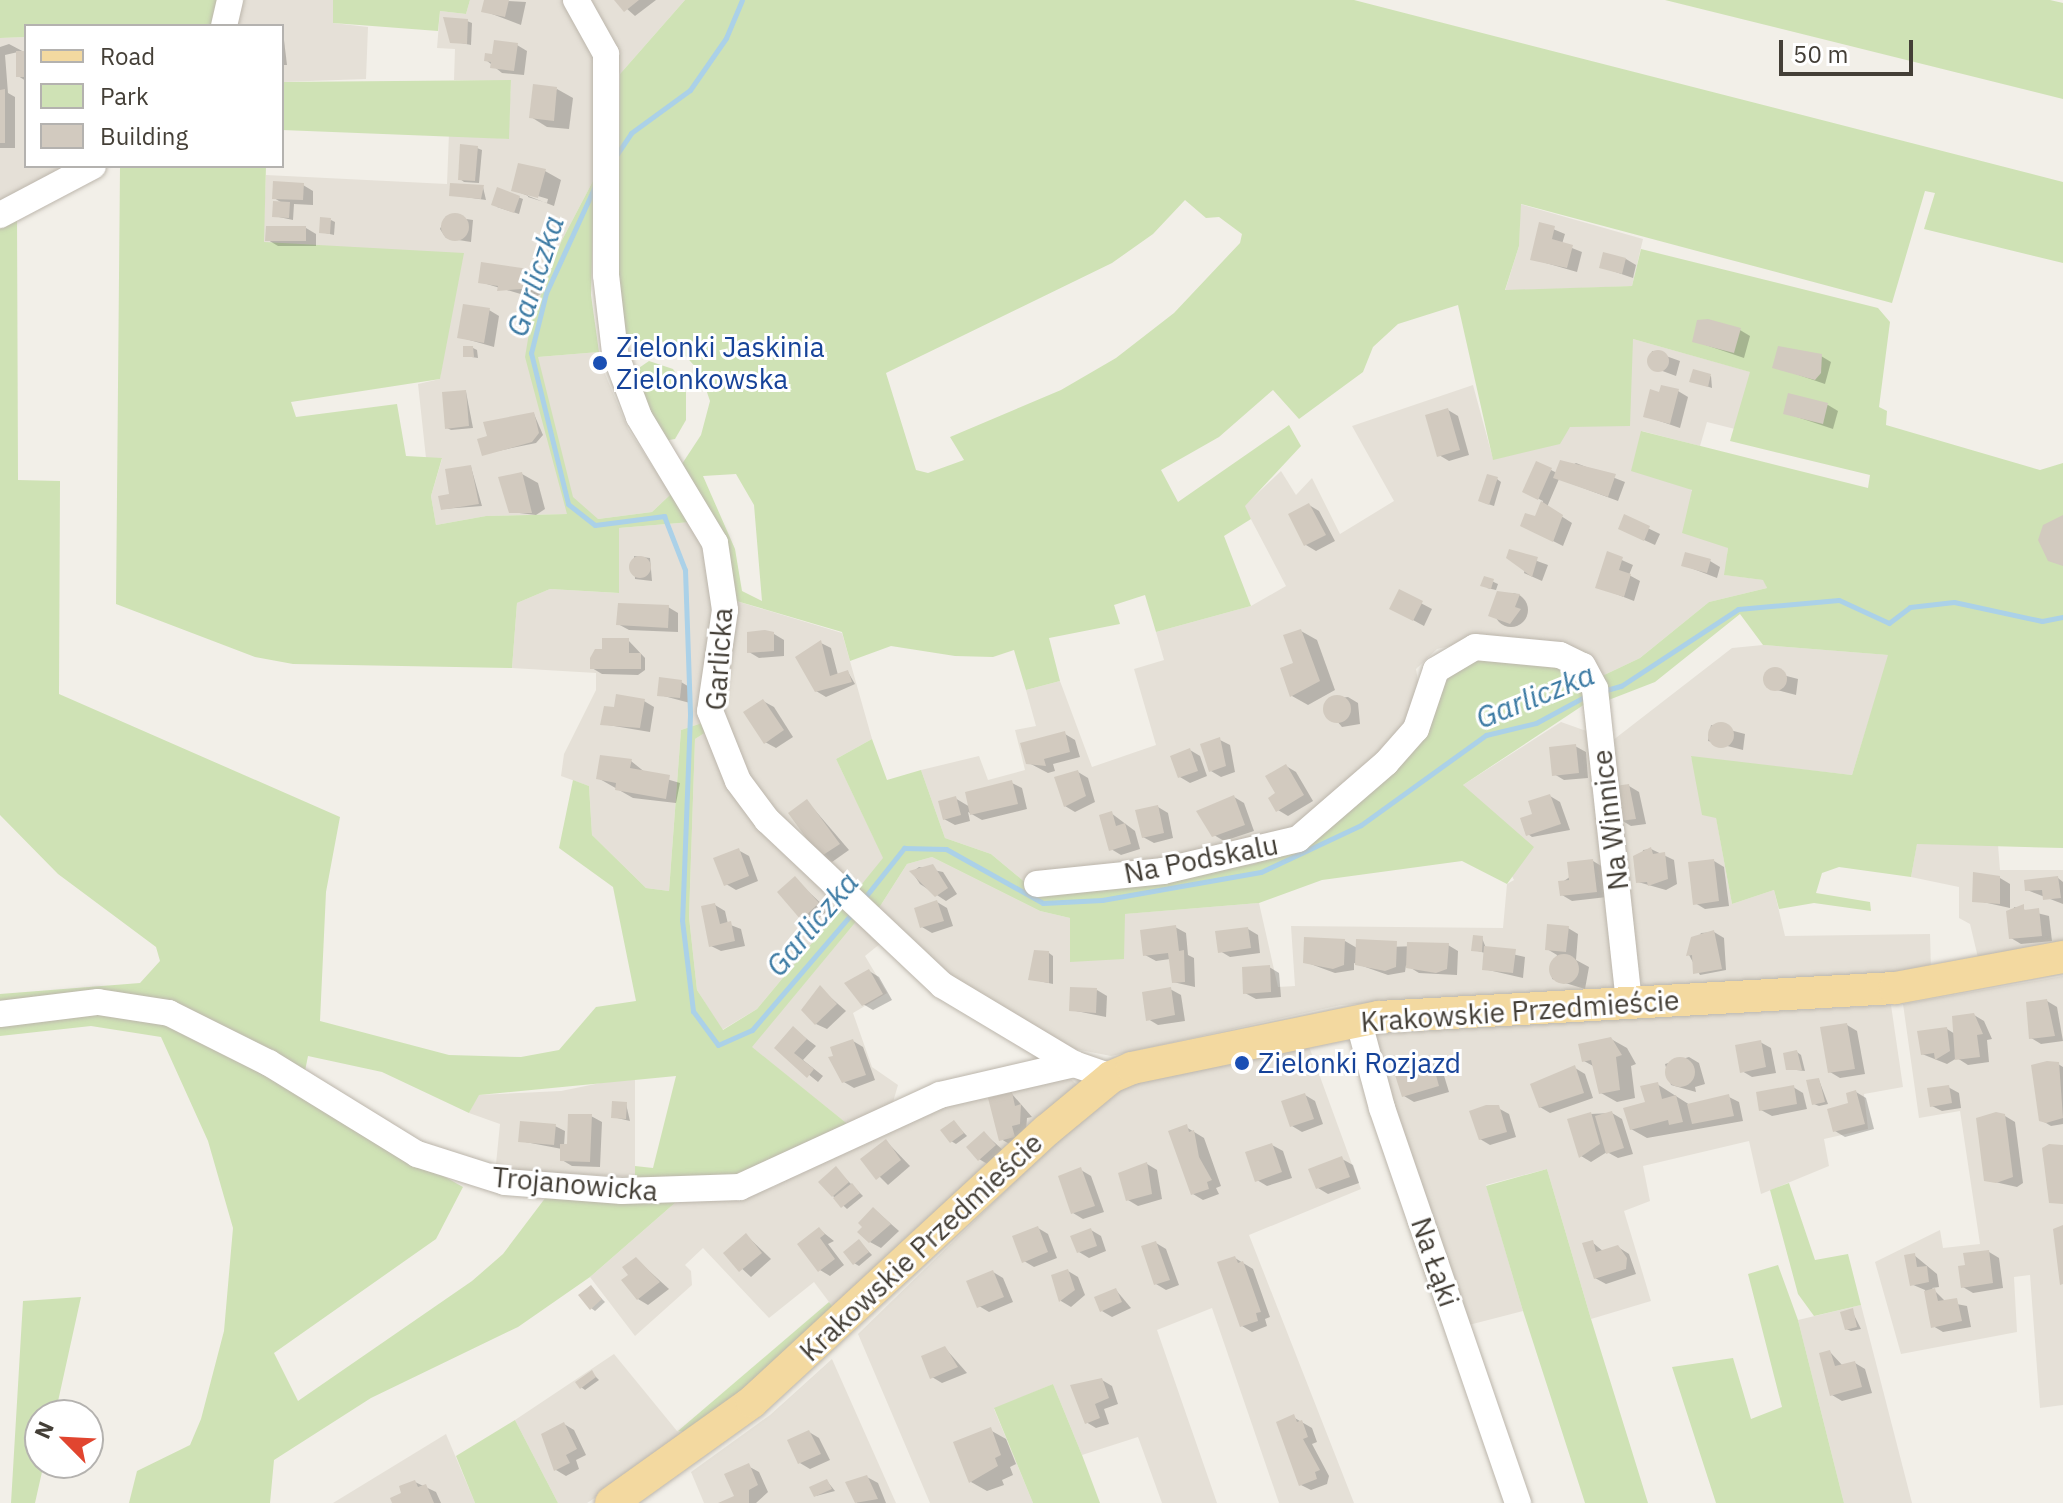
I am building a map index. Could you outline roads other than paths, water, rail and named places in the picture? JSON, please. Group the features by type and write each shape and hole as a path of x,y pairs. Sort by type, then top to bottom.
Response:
{"main road":[{"name":"Krakowskie Przedmieście","path":"611,1503 752,1402 1111,1077 1140,1066 1358,1019 1928,985 2063,957"}],"street":[{"path":"224,24 230,0"},
{"name":"Garlicka","path":"576,0 606,54 609,99 608,304 621,373 639,417 715,543 725,610 710,711 738,781 767,820 942,985 1074,1064 1111,1077"},
{"path":"0,215 89,168"},
{"name":"Na Podskalu","path":"1037,884 1163,871 1298,839 1386,763 1416,729 1436,670 1475,647 1560,655"},
{"name":"Na Winnice","path":"1560,655 1583,666 1596,694 1629,1003"},
{"name":"Trojanowicka","path":"0,1014 98,1002 169,1013 257,1056 417,1154 505,1182 622,1191 740,1187 940,1095 1074,1064"},
{"name":"Na Łąki","path":"1358,1019 1382,1108 1518,1503"}],"waterway":[{"name":"Garliczka","path":"617,154 631,133 690,90 726,38 742,0"},
{"name":"Garliczka","path":"595,186 546,293 531,353 568,504 595,525 664,516 685,570 690,715 682,920 693,1011 718,1045 752,1030 853,912"},
{"name":"Garliczka","path":"1603,691 1621,686 1738,609 1839,600 1889,623 1910,607 1954,602 2042,621 2063,617"},
{"name":"Garliczka","path":"862,901 904,848 946,849 1043,903 1102,900 1261,872 1361,825 1486,735 1536,723 1586,696"}],"place":[{"name":"Zielonki Jaskinia Zielonkowska","path":"600,363"},
{"name":"Zielonki Rozjazd","path":"1242,1063"}]}
